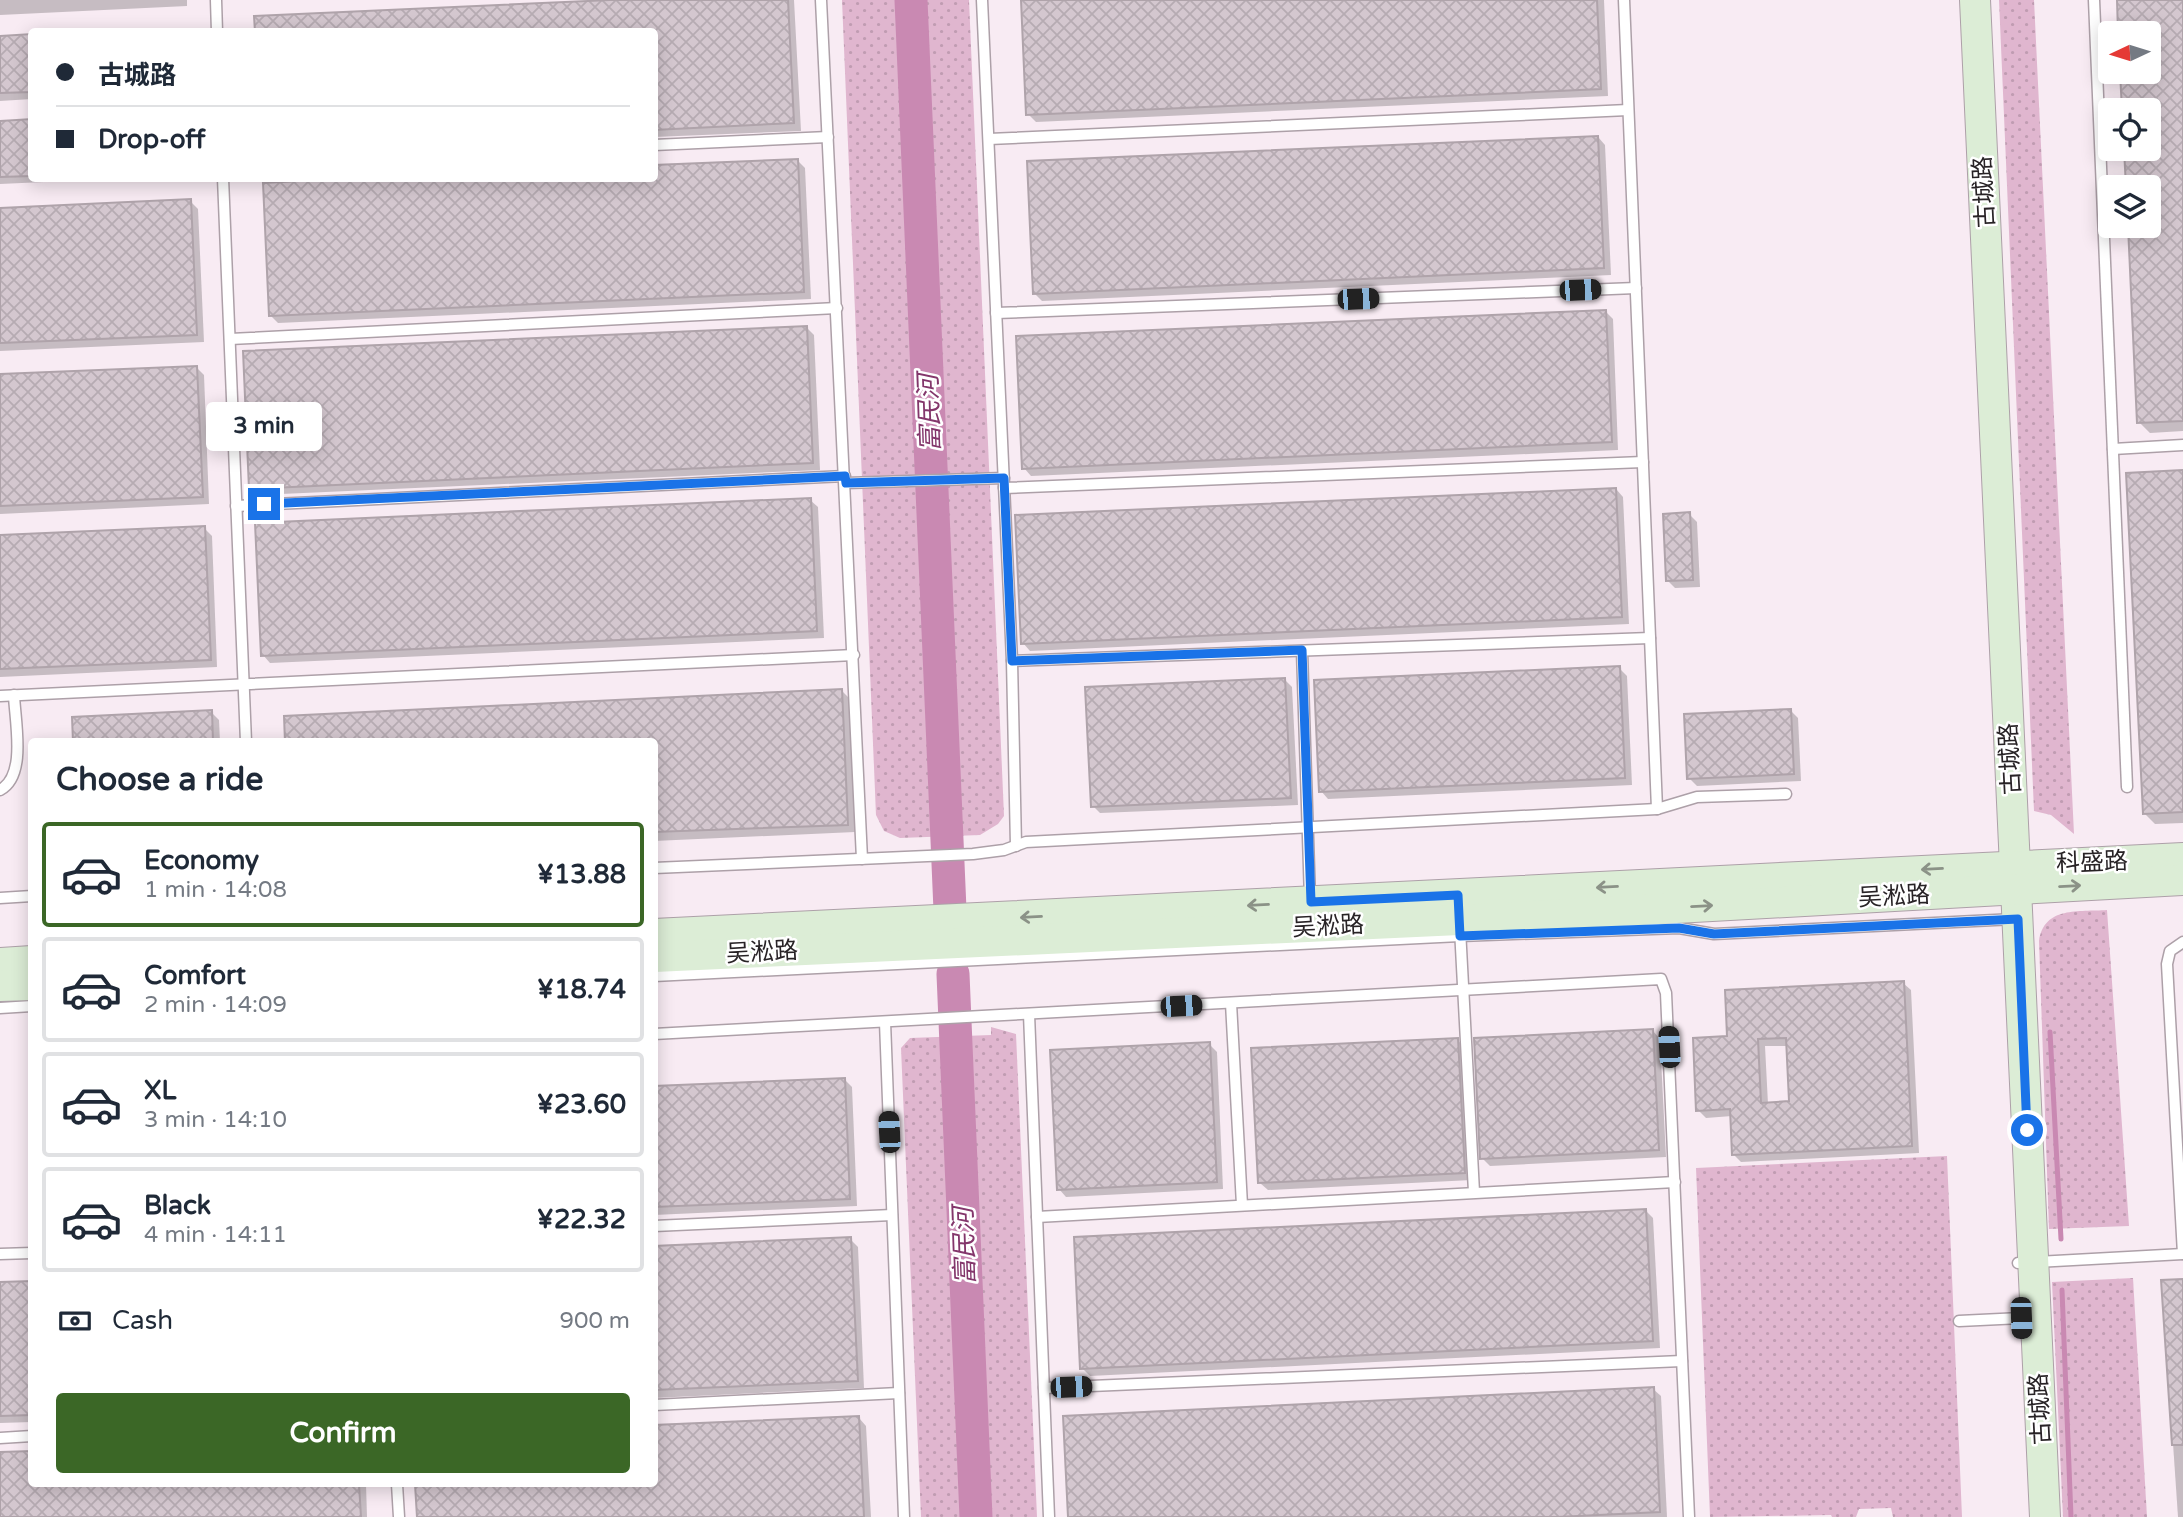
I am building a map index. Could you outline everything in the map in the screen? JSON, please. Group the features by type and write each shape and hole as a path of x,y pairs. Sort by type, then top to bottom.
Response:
{"main road":[{"name":"古城路","path":"1962,0 2011,919 2026,1263 2045,1517"},
{"name":"古城路","path":"1975,0 2008,878"},
{"name":"科盛路","path":"2008,878 2183,858"},
{"name":"科盛路","path":"2008,878 2183,880"},
{"name":"吴淞路","path":"658,957 1459,917 2008,878"},
{"name":"吴淞路","path":"658,934 1311,902 1459,917"},
{"path":"0,963 28,961"},
{"path":"0,986 28,985"},
{"name":"古城路","path":"2026,1263 2021,1318 2029,1517"}],"lane":[{"path":"215,0 217,28"},
{"path":"821,0 862,859"},
{"path":"982,0 1012,661 1016,846"},
{"path":"1624,0 1657,809"},
{"path":"2094,0 2127,787"},
{"path":"989,139 1628,110"},
{"path":"658,145 828,137"},
{"path":"223,182 246,738"},
{"path":"996,313 1636,288"},
{"path":"230,339 837,309"},
{"path":"2113,449 2183,445"},
{"path":"236,506 845,480 970,479 1004,483 1643,462"},
{"path":"1012,661 1650,638"},
{"path":"1302,650 1311,902"},
{"path":"0,696 854,655"},
{"path":"0,790 12,782 17,767 14,695"},
{"path":"658,868 973,854 1004,850 1026,842 1657,809 1697,797 1786,794"},
{"path":"0,898 28,896"},
{"path":"658,976 1459,917 1679,928 1714,934 2011,919"},
{"path":"1459,917 1474,1192"},
{"path":"2026,1263 2183,1254 2166,964 2170,951 2183,942"},
{"path":"658,1034 1661,979 1666,993 1689,1517"},
{"path":"1231,1003 1242,1205"},
{"path":"0,1008 28,1006"},
{"path":"1029,1014 1049,1517"},
{"path":"885,1022 904,1517"},
{"path":"1037,1217 1675,1182"},
{"path":"658,1226 892,1215"},
{"path":"0,1254 28,1253"},
{"path":"1959,1321 2021,1318"},
{"path":"1044,1388 1682,1361"},
{"path":"658,1405 899,1393"},
{"path":"0,1438 28,1436"},
{"path":"397,1487 398,1517"}],"shaded area":[{"path":"842,0 969,0 1004,816 998,824 980,835 900,838 884,831 876,815"},
{"path":"1999,0 2034,0 2074,834 2051,815 2034,811"},
{"path":"2107,910 2129,1226 2049,1229 2039,941 2042,930 2055,916 2074,911"},
{"path":"991,1027 1016,1034 1037,1517 921,1517 901,1048 910,1038 991,1035"},
{"path":"1947,1156 1962,1517 1893,1517 1891,1508 1859,1509 1856,1517 1710,1517 1696,1168"},
{"path":"2133,1278 2147,1517 2063,1517 2052,1282"}],"building":[{"path":"610,0 788,0 794,123 658,130 658,28 255,28 254,16"},
{"path":"1021,0 1597,0 1601,89 1026,115"},
{"path":"2117,0 2183,0 2183,421 2137,423 2129,238 2161,238 2161,175 2125,175 2125,161 2161,161 2161,98 2121,98 2121,84 2161,84 2161,21 2118,21"},
{"path":"28,34 28,92 0,93 0,36"},
{"path":"28,119 28,176 0,177 0,121"},
{"path":"1598,136 1604,268 1033,294 1027,161"},
{"path":"798,159 804,292 269,316 263,183 658,182 658,165"},
{"path":"191,199 197,335 0,343 0,208"},
{"path":"1606,310 1612,442 1022,469 1016,336"},
{"path":"807,326 813,463 249,489 243,351"},
{"path":"197,366 203,497 0,506 0,374"},
{"path":"2183,470 2183,812 2143,814 2126,473"},
{"path":"1616,488 1622,617 1021,644 1015,515"},
{"path":"811,498 817,631 261,656 255,523"},
{"path":"1690,512 1693,580 1666,581 1663,514"},
{"path":"205,526 211,660 0,669 0,535"},
{"path":"1620,666 1625,778 1319,792 1314,680"},
{"path":"1285,678 1291,798 1091,807 1085,687"},
{"path":"842,689 848,825 658,832 658,738 285,738 284,716"},
{"path":"1791,709 1794,774 1687,779 1684,714"},
{"path":"212,710 213,738 73,738 72,717"},
{"path":"1904,981 1912,1146 1732,1155 1730,1109 1696,1111 1693,1038 1727,1036 1725,990","holes":["1786,1038 1789,1101 1761,1103 1758,1039"]},
{"path":"1653,1029 1659,1150 1480,1159 1474,1038"},
{"path":"1458,1038 1465,1173 1258,1183 1251,1048"},
{"path":"1210,1042 1217,1182 1057,1190 1050,1050"},
{"path":"845,1078 850,1199 658,1207 658,1086"},
{"path":"1646,1209 1653,1341 1080,1369 1074,1237"},
{"path":"851,1237 858,1381 658,1390 658,1246"},
{"path":"2183,1279 2183,1445 2172,1445 2161,1280"},
{"path":"28,1281 28,1415 0,1416 0,1282"},
{"path":"1654,1387 1660,1512 1557,1517 1068,1517 1063,1416"},
{"path":"859,1416 864,1517 417,1517 415,1487 658,1487 658,1425"},
{"path":"28,1451 28,1487 359,1487 361,1517 0,1517 0,1452"}],"waterway":[{"name":"富民河","path":"911,0 950,910"},
{"name":"富民河","path":"953,974 976,1517"},
{"path":"2050,1032 2061,1239"},
{"path":"2062,1290 2071,1517"}],"route":[{"path":"264,504 845,476 846,483 1004,478 1012,661 1302,650 1311,902 1458,895 1460,936 1679,928 1714,934 2018,919 2027,1130"}]}
